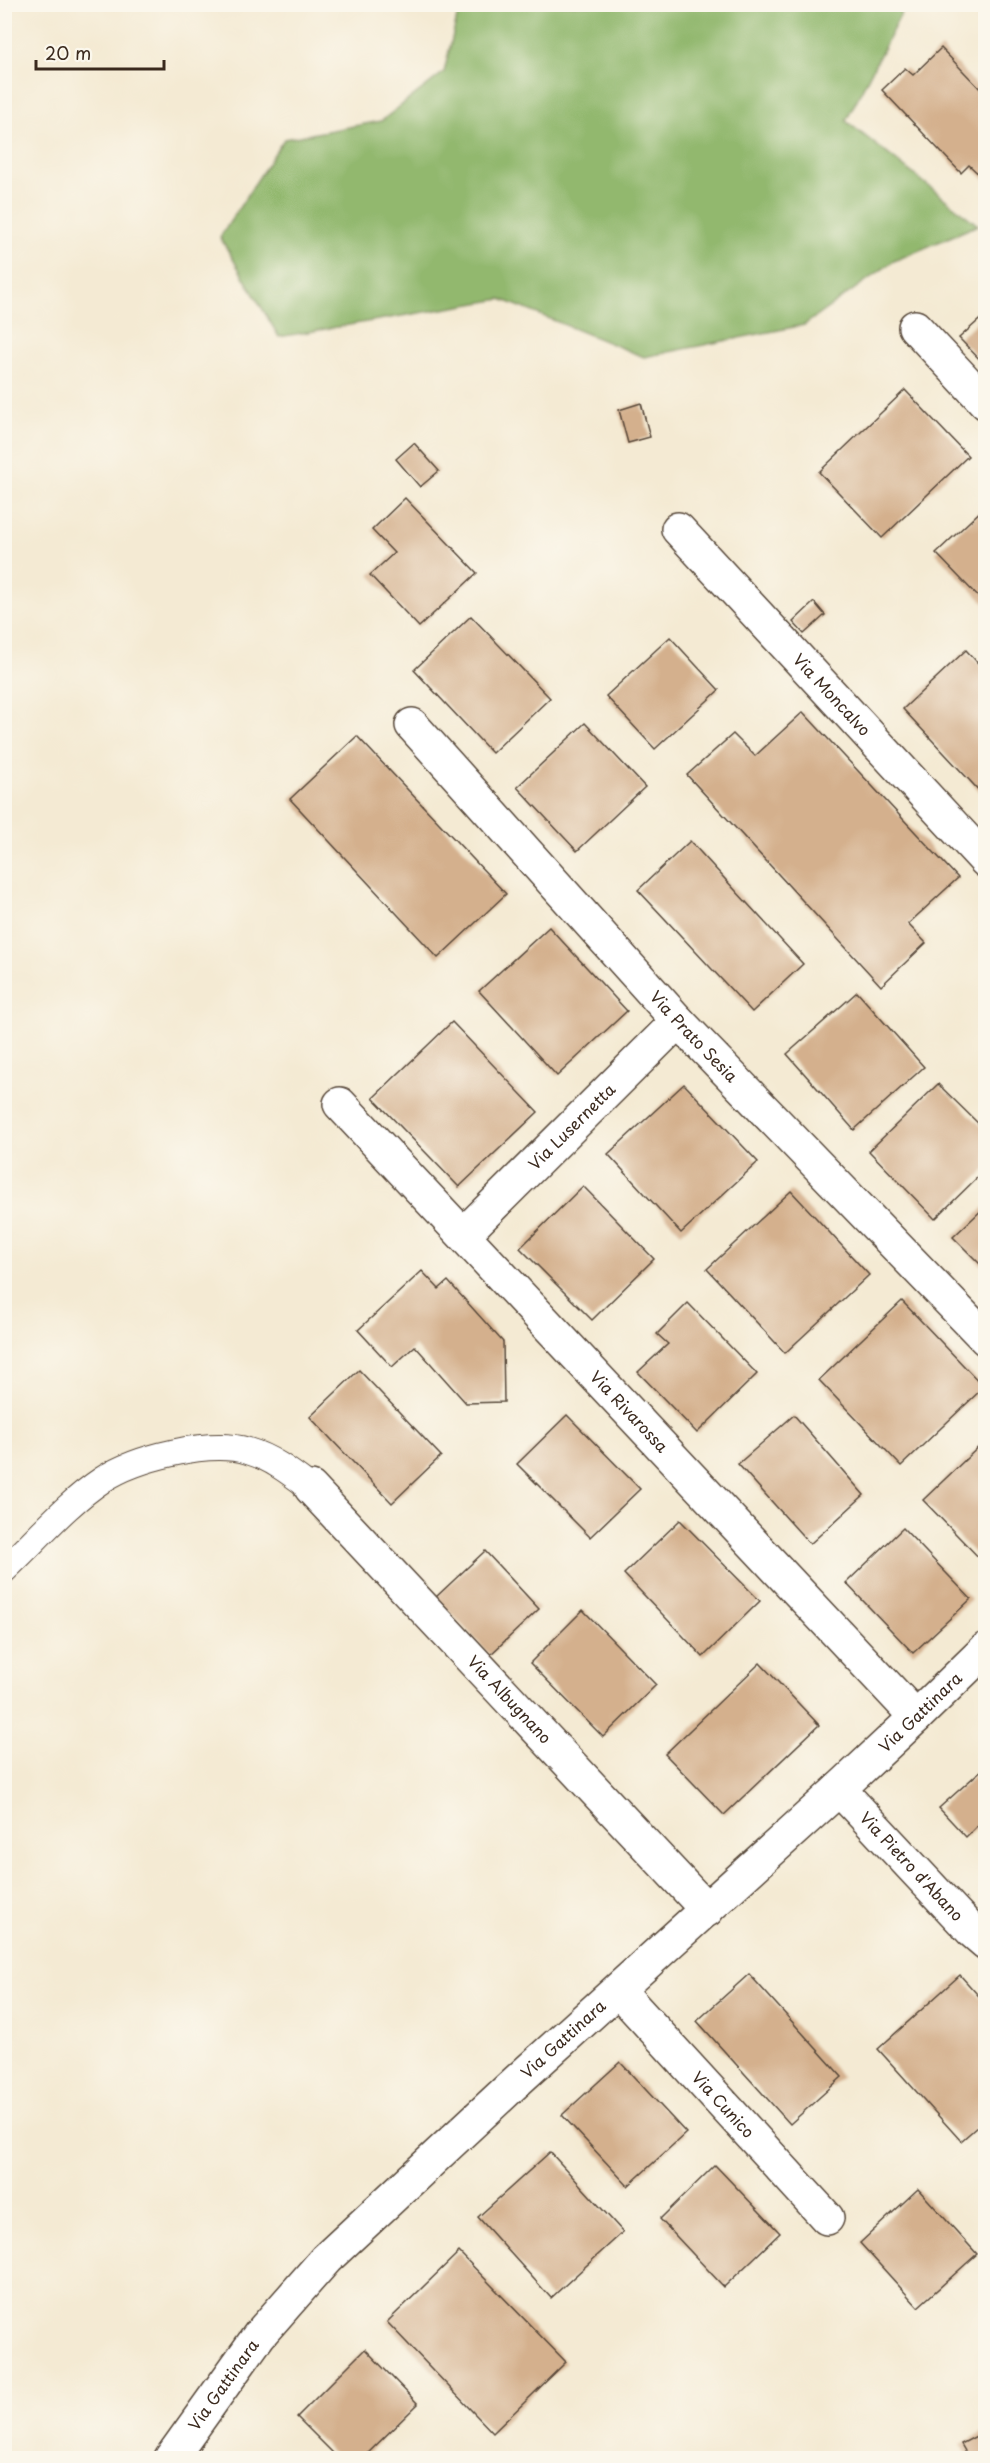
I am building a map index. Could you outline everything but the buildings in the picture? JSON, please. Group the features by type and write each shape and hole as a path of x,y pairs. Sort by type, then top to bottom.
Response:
{"street":[{"path":"915,327 986,403"},
{"name":"Via Moncalvo","path":"678,529 986,861"},
{"name":"Via Prato Sesia","path":"412,725 678,1021 986,1339"},
{"name":"Via Lusernetta","path":"464,1234 678,1021"},
{"name":"Via Rivarossa","path":"340,1104 916,1717"},
{"name":"Via Albugnano","path":"311,1488 707,1910"},
{"name":"Via Gattinara","path":"171,2458 260,2334 326,2259 517,2081 619,1991 839,1789 986,1649"},
{"name":"Via Pietro d'Abano","path":"839,1789 972,1931 986,1942"},
{"name":"Via Cunico","path":"619,1991 827,2218"}],"lane":[{"path":"4,1570 73,1504 103,1479 134,1465 173,1453 218,1448 246,1450 276,1462 311,1488"}],"green space":[{"path":"460,5 899,5 902,12 846,121 978,225 894,261 804,325 644,357 501,299 279,337 220,237 284,139 381,121 444,72"}]}
